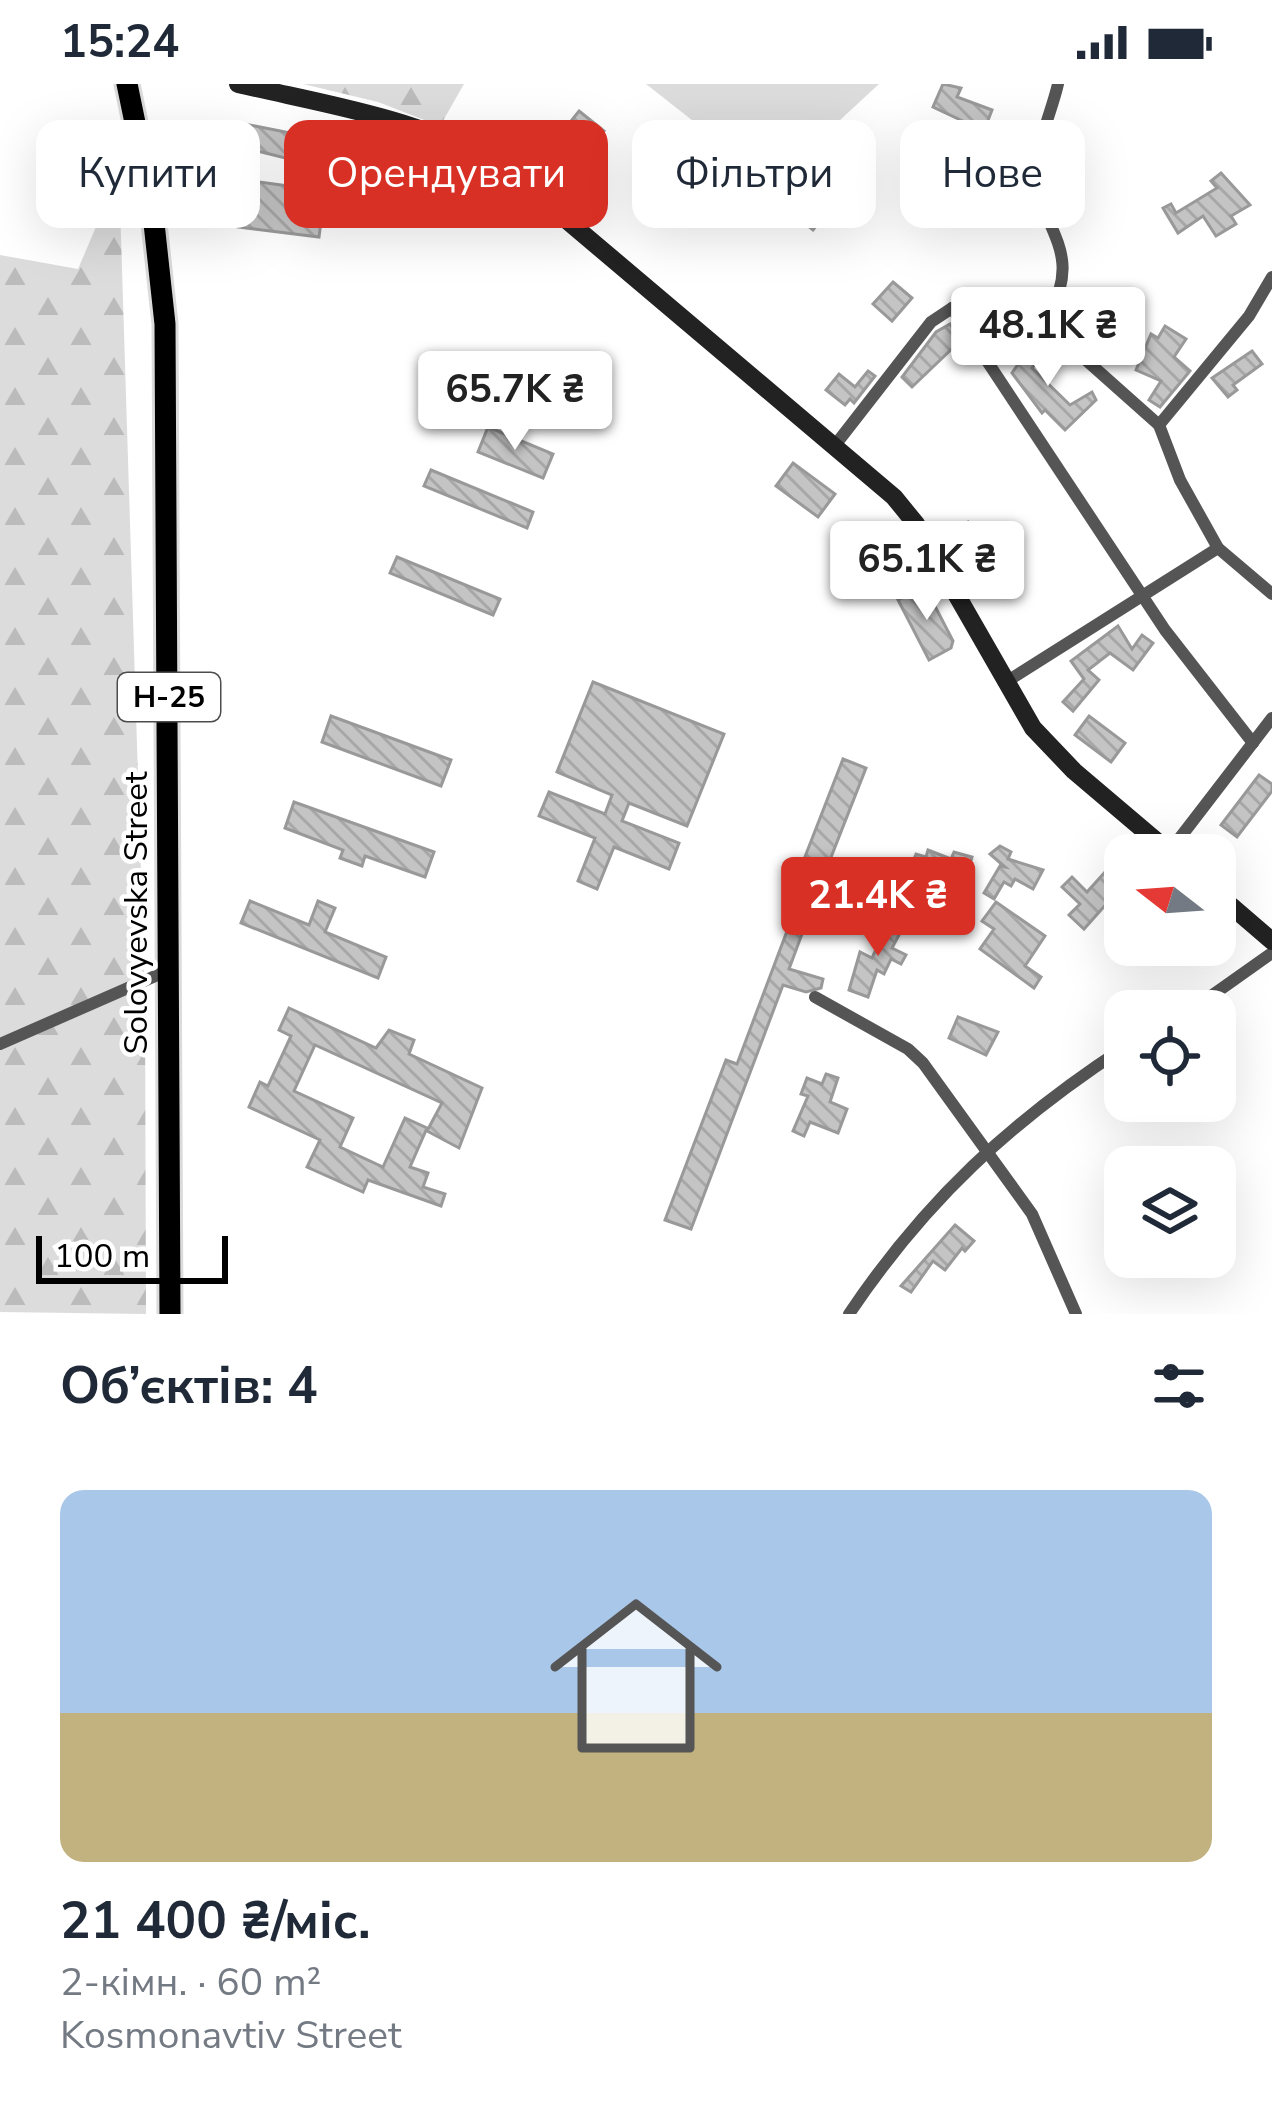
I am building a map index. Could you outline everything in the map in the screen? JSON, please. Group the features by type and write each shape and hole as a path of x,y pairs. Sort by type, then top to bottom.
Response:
{"main road":[{"name":"Solovyevska Street","path":"127,84 152,206 166,324 170,1314"},
{"path":"238,84 416,126 485,156 836,444 916,524 1048,746 1148,834"},
{"path":"1236,910 1272,941"}],"street":[{"path":"1058,84 1036,176 1056,229 1063,278 1049,314 1059,336 1159,425 1180,480 1218,548 1272,594"},
{"path":"1159,425 1249,316 1272,277"},
{"path":"952,308 1228,716 1253,742"},
{"path":"836,444 931,322 952,308 1049,314"},
{"path":"1006,682 1218,548"},
{"path":"1186,834 1272,718"},
{"path":"1220,990 1272,953"},
{"path":"0,1044 169,970"},
{"path":"815,998 908,1049 1032,1214 1076,1314"},
{"path":"849,1314 914,1221 1064,1089 1104,1062"}],"green space":[{"path":"303,84 464,84 443,120 424,120 378,102"},
{"path":"646,84 879,84 840,120 692,120"},
{"path":"96,228 121,228 145,999 146,1314 0,1312 0,255 78,269"}],"building":[{"path":"943,84 961,88 957,97 992,110 988,120 961,120 933,107"},
{"path":"260,127 284,132 284,158 260,152"},
{"path":"1221,173 1250,205 1231,216 1236,224 1216,236 1203,216 1178,233 1163,208 1171,204 1176,213 1217,188 1211,181"},
{"path":"260,182 284,185 284,228 320,228 319,237 246,228 260,228"},
{"path":"893,282 912,298 892,321 873,304"},
{"path":"950,324 961,340 912,387 902,377 936,332"},
{"path":"1165,326 1186,339 1174,357 1190,371 1160,407 1149,400 1161,381 1136,370 1151,334 1158,338"},
{"path":"1048,338 1052,343 1032,368 1070,405 1092,392 1096,400 1065,430 1045,410 1042,413 1012,373 1034,341 1040,345"},
{"path":"1252,351 1262,364 1233,385 1237,390 1228,397 1212,378"},
{"path":"868,371 875,376 854,403 850,399 845,405 826,390 839,374 855,387"},
{"path":"488,427 553,454 543,478 478,452"},
{"path":"793,463 835,494 818,517 776,486"},
{"path":"431,470 533,512 527,528 424,486"},
{"path":"968,522 986,548 972,557 966,549 956,556 944,538"},
{"path":"397,557 500,599 493,615 390,573"},
{"path":"925,587 953,641 951,648 929,660 898,600"},
{"path":"1118,626 1132,649 1142,635 1153,643 1133,670 1110,653 1088,670 1099,680 1073,711 1063,702 1084,679 1071,661"},
{"path":"593,682 724,734 687,826 629,803 622,821 679,843 669,869 614,847 597,889 578,881 595,838 539,816 549,792 605,814 612,795 557,772"},
{"path":"331,716 451,760 441,786 322,742"},
{"path":"1089,716 1125,743 1111,762 1075,735"},
{"path":"843,759 866,768 824,875 801,867"},
{"path":"1259,775 1272,784 1272,791 1237,837 1221,825"},
{"path":"294,802 434,852 425,877 365,856 362,866 340,858 343,850 285,828"},
{"path":"1000,846 1011,852 1008,859 1043,870 1033,889 1015,879 1011,886 1004,882 994,899 984,893 1000,866 1005,867 990,854"},
{"path":"928,850 951,859 954,852 972,857 967,874 936,864 928,884 958,893 953,910 911,891 916,877 908,873 916,854 926,857"},
{"path":"1104,873 1104,907 1084,929 1069,915 1080,904 1062,887 1072,877 1087,892"},
{"path":"250,901 309,925 318,901 335,908 325,932 386,957 378,978 241,923"},
{"path":"798,902 812,907 789,969 823,979 821,988 806,992 783,985 691,1229 665,1220 726,1060 737,1064"},
{"path":"996,902 1045,936 1025,966 1041,977 1034,988 980,949 994,929 982,921"},
{"path":"892,915 906,922 892,948 906,955 901,964 891,959 884,974 877,970 868,997 849,990 860,952 872,958"},
{"path":"289,1008 376,1048 389,1030 414,1040 409,1054 482,1088 459,1148 427,1131 442,1103 315,1045 294,1091 353,1118 340,1147 383,1167 405,1118 427,1128 410,1167 428,1173 423,1187 445,1194 441,1206 368,1180 363,1192 307,1167 320,1140 249,1107 260,1082 268,1086 291,1036 279,1030"},
{"path":"958,1017 998,1032 986,1055 949,1038"},
{"path":"826,1074 838,1078 830,1102 847,1109 838,1133 810,1122 804,1136 793,1131 808,1096 801,1094 807,1078 822,1084"},
{"path":"955,1225 974,1241 945,1270 933,1261 911,1292 901,1286"}]}
